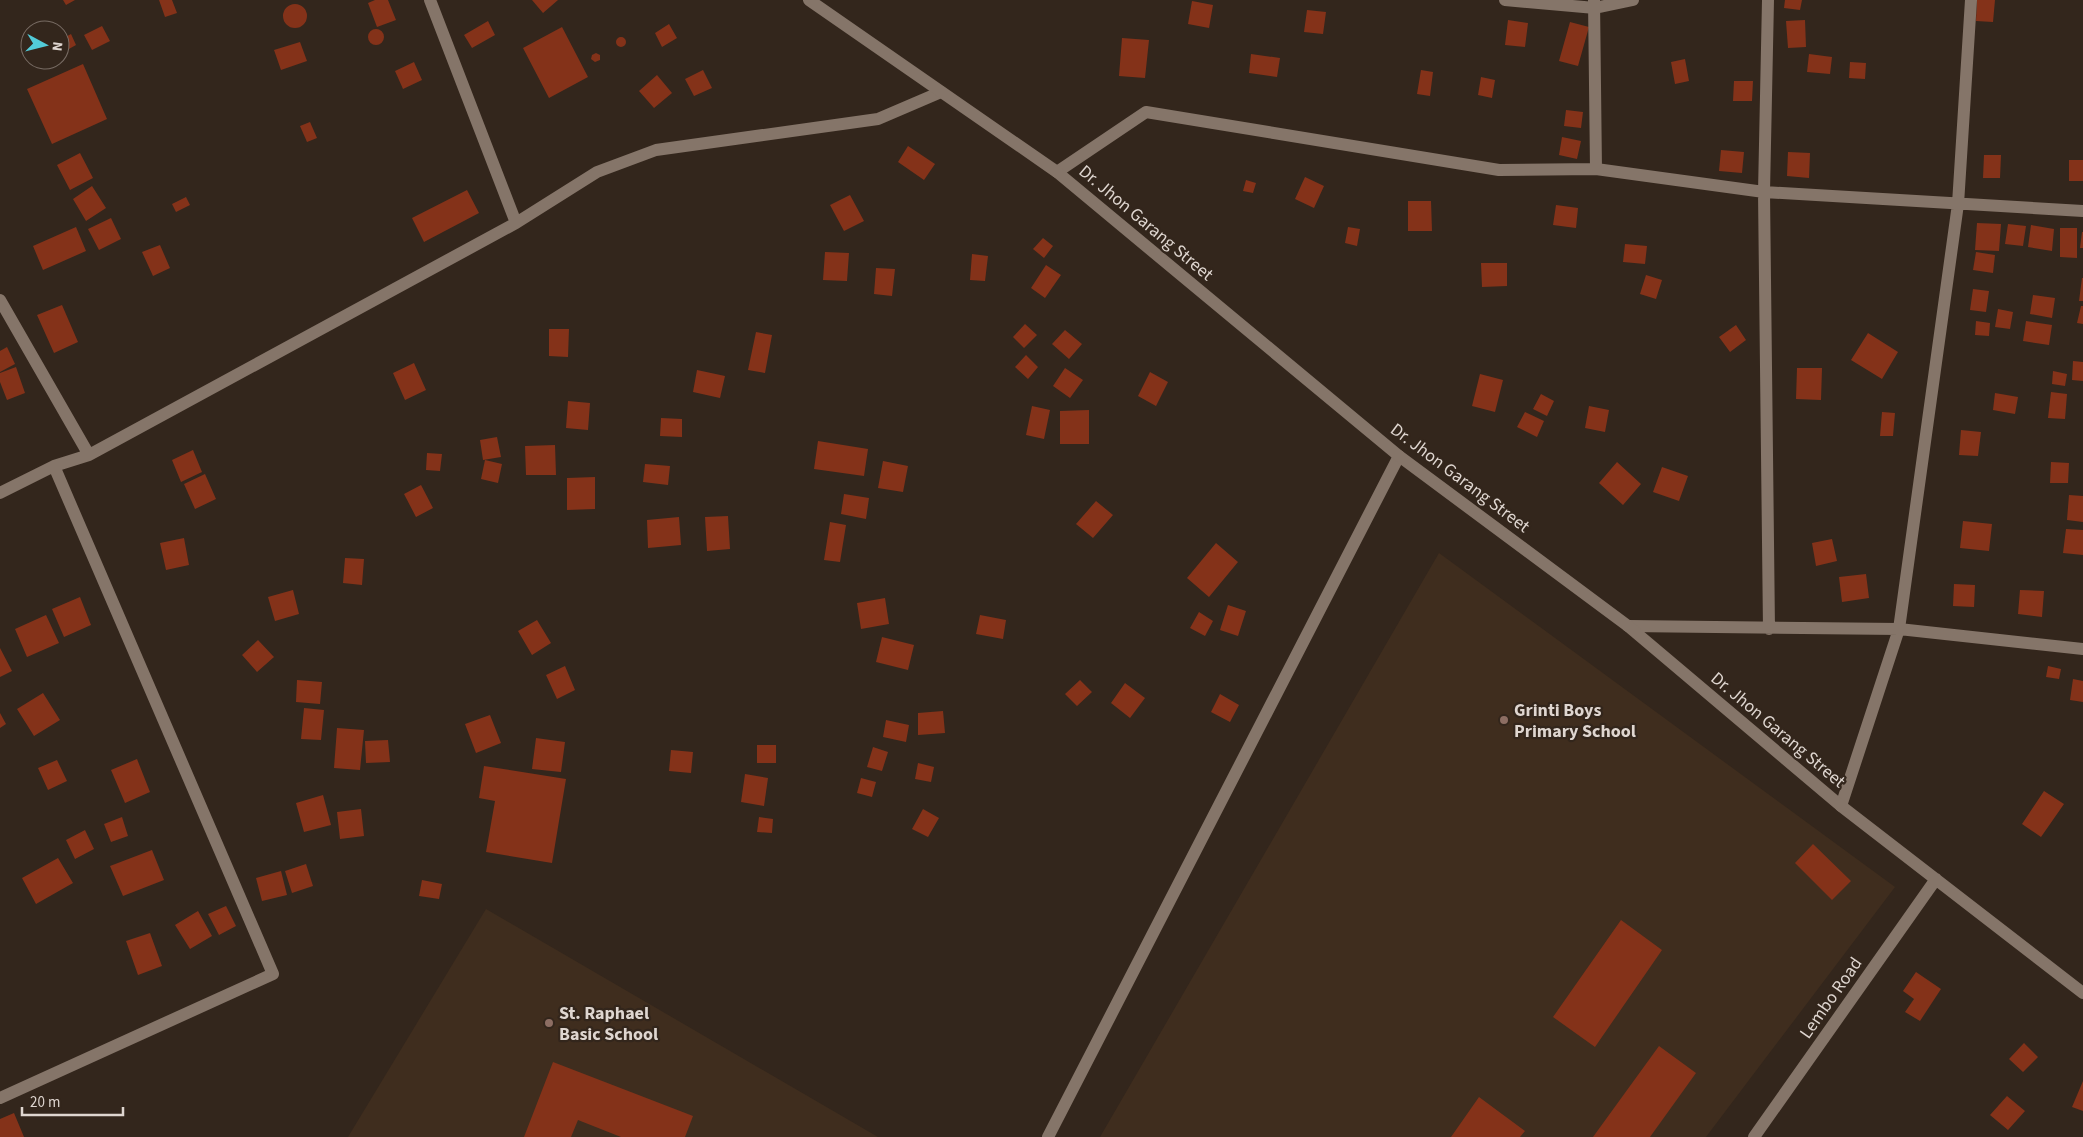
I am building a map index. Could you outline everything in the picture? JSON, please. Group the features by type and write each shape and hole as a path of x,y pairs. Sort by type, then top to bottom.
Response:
{"street":[{"path":"430,0 516,223"},
{"name":"Dr. Jhon Garang Street","path":"809,0 1056,172 1399,456 1628,626 1841,806 2083,993"},
{"path":"1505,0 1594,4 1633,0"},
{"path":"1768,0 1764,192 1769,629"},
{"path":"1841,806 1899,630 1958,204 1971,0"},
{"path":"1594,4 1596,169"},
{"path":"0,493 54,466 89,455 516,223 597,172 656,150 878,119 941,92"},
{"path":"1056,172 1146,112 1499,170 1596,169 1764,192 2083,211"},
{"path":"0,300 89,455"},
{"path":"1048,1137 1399,456"},
{"path":"0,1098 273,974 54,466"},
{"path":"1628,626 1899,630 2083,649"},
{"name":"Lembo Road","path":"1754,1137 1936,879"}],"shaded area":[{"name":"Grinti Boys Primary School","path":"1439,553 1895,887 1706,1137 1100,1137"},
{"name":"St. Raphael Basic School","path":"486,909 878,1137 348,1137"}],"building":[{"path":"63,0 75,0 66,5"},
{"path":"159,0 172,0 177,13 165,17"},
{"path":"375,0 388,0 396,20 377,27 368,3"},
{"path":"532,0 558,0 543,13"},
{"path":"1785,0 1802,0 1800,10 1784,8"},
{"path":"1977,0 1995,0 1993,22 1976,21"},
{"path":"1192,1 1213,5 1209,28 1188,24"},
{"path":"295,4 303,8 307,16 303,24 295,28 287,24 283,16 287,8"},
{"path":"1307,10 1326,12 1323,34 1304,32"},
{"path":"1508,20 1528,23 1525,47 1505,45"},
{"path":"1805,20 1806,47 1788,48 1786,21"},
{"path":"488,21 495,35 472,48 464,35"},
{"path":"1570,22 1589,27 1578,66 1559,61"},
{"path":"669,24 677,38 662,47 655,33"},
{"path":"102,26 110,41 92,50 84,35"},
{"path":"562,27 588,77 549,98 523,48"},
{"path":"376,29 384,37 376,45 368,37"},
{"path":"70,35 76,45 70,48"},
{"path":"619,37 623,37 626,42 625,46 619,47 616,44 616,40"},
{"path":"1122,38 1149,40 1145,78 1119,76"},
{"path":"300,42 307,61 281,70 274,50"},
{"path":"596,53 600,55 600,60 595,62 591,59 592,55"},
{"path":"1251,54 1280,58 1277,77 1249,73"},
{"path":"1809,54 1832,57 1830,74 1807,72"},
{"path":"1685,59 1689,81 1675,84 1671,62"},
{"path":"414,62 422,80 403,89 395,71"},
{"path":"1850,62 1866,63 1865,79 1849,78"},
{"path":"83,64 107,119 52,144 27,89"},
{"path":"703,70 712,88 694,96 685,79"},
{"path":"1421,70 1433,72 1430,96 1417,94"},
{"path":"657,75 672,93 654,108 639,91"},
{"path":"1481,77 1495,80 1492,98 1478,95"},
{"path":"1734,81 1753,81 1752,101 1733,101"},
{"path":"1566,110 1583,112 1581,128 1564,126"},
{"path":"310,122 317,138 307,142 300,126"},
{"path":"1562,137 1581,141 1577,159 1559,155"},
{"path":"908,146 935,164 924,180 898,162"},
{"path":"1721,150 1744,152 1742,173 1719,171"},
{"path":"1788,152 1810,153 1809,178 1787,176"},
{"path":"80,153 93,178 70,190 57,165"},
{"path":"1984,155 2001,155 2000,178 1983,178"},
{"path":"2069,160 2083,160 2083,181 2069,181"},
{"path":"1305,177 1324,186 1314,208 1295,199"},
{"path":"1246,180 1256,183 1253,193 1243,191"},
{"path":"92,186 106,208 86,221 73,199"},
{"path":"467,190 479,213 424,242 412,218"},
{"path":"850,195 864,221 844,231 830,205"},
{"path":"186,197 190,205 176,212 172,204"},
{"path":"1408,201 1431,201 1432,231 1408,231"},
{"path":"1556,205 1578,208 1576,228 1553,225"},
{"path":"111,218 121,239 99,250 88,229"},
{"path":"1977,223 2001,224 1999,251 1975,250"},
{"path":"2008,224 2026,226 2023,246 2005,244"},
{"path":"2031,225 2054,229 2052,251 2028,247"},
{"path":"76,227 86,251 43,270 33,246"},
{"path":"1348,227 1360,229 1357,246 1345,243"},
{"path":"2060,228 2077,228 2077,258 2060,257"},
{"path":"2082,232 2083,248 2080,248"},
{"path":"1043,238 1053,246 1044,258 1033,249"},
{"path":"1625,244 1647,246 1645,264 1623,262"},
{"path":"160,245 170,268 153,276 142,252"},
{"path":"825,252 849,253 847,281 823,280"},
{"path":"1976,252 1995,255 1993,273 1973,270"},
{"path":"972,254 988,256 985,281 970,280"},
{"path":"1481,263 1507,263 1507,286 1482,287"},
{"path":"1046,265 1061,275 1045,298 1031,288"},
{"path":"876,268 895,269 892,296 874,294"},
{"path":"1646,275 1662,280 1656,299 1640,294"},
{"path":"2082,278 2083,301 2079,301"},
{"path":"1973,289 1989,291 1986,312 1970,310"},
{"path":"2033,295 2055,298 2052,318 2030,314"},
{"path":"62,305 78,342 54,353 37,315"},
{"path":"2081,306 2083,306 2083,324 2077,323"},
{"path":"1998,309 2013,312 2010,329 1995,327"},
{"path":"1976,321 1990,323 1989,336 1975,335"},
{"path":"2026,321 2052,325 2049,345 2023,341"},
{"path":"1025,324 1037,335 1024,348 1013,337"},
{"path":"1736,325 1746,340 1730,352 1719,337"},
{"path":"549,329 569,329 568,357 549,356"},
{"path":"1065,330 1082,344 1069,359 1052,344"},
{"path":"756,332 772,335 765,373 748,370"},
{"path":"1868,333 1898,352 1882,379 1851,360"},
{"path":"7,347 15,364 0,372 0,351"},
{"path":"1026,355 1038,367 1028,379 1015,367"},
{"path":"2073,361 2083,362 2083,381 2072,380"},
{"path":"414,363 426,390 405,400 393,373"},
{"path":"16,367 25,393 7,400 0,382 0,373"},
{"path":"1065,368 1083,380 1070,398 1053,386"},
{"path":"1797,368 1822,368 1821,400 1796,399"},
{"path":"697,370 725,376 720,398 693,392"},
{"path":"2053,371 2067,374 2065,386 2052,384"},
{"path":"1150,372 1168,382 1156,406 1138,396"},
{"path":"1480,374 1503,380 1495,412 1472,406"},
{"path":"2051,392 2067,394 2065,419 2048,418"},
{"path":"1995,393 2018,397 2015,414 1993,410"},
{"path":"1541,394 1554,401 1547,416 1533,409"},
{"path":"568,401 590,403 588,430 566,428"},
{"path":"1032,406 1050,410 1044,439 1026,435"},
{"path":"1589,406 1609,410 1605,432 1585,428"},
{"path":"1089,410 1089,444 1060,444 1060,411"},
{"path":"1525,412 1544,421 1537,437 1517,427"},
{"path":"1882,412 1895,413 1893,436 1880,436"},
{"path":"661,418 682,419 682,437 660,436"},
{"path":"1961,430 1981,432 1978,456 1959,455"},
{"path":"497,437 501,457 483,460 480,440"},
{"path":"818,441 868,449 864,476 814,469"},
{"path":"555,445 556,475 526,475 525,446"},
{"path":"193,450 202,472 181,482 172,460"},
{"path":"427,453 442,454 440,471 426,470"},
{"path":"485,460 502,464 498,483 481,479"},
{"path":"883,461 908,466 903,492 878,488"},
{"path":"1617,462 1641,484 1623,505 1599,483"},
{"path":"2051,462 2069,463 2068,483 2050,483"},
{"path":"645,464 670,466 668,485 643,482"},
{"path":"1662,467 1688,476 1679,501 1653,492"},
{"path":"205,474 216,499 195,509 184,484"},
{"path":"595,477 595,509 567,510 567,478"},
{"path":"421,485 433,508 416,517 404,494"},
{"path":"844,494 869,498 866,519 841,514"},
{"path":"2069,495 2083,496 2083,522 2067,520"},
{"path":"1096,501 1113,515 1093,538 1076,524"},
{"path":"728,516 730,549 707,551 705,517"},
{"path":"679,517 681,545 648,548 647,520"},
{"path":"1963,521 1992,524 1989,551 1960,548"},
{"path":"830,522 846,525 840,562 824,560"},
{"path":"2066,529 2083,530 2083,555 2063,553"},
{"path":"184,538 189,565 166,570 160,543"},
{"path":"1832,539 1837,561 1816,566 1812,543"},
{"path":"1216,543 1238,562 1209,597 1187,578"},
{"path":"345,558 364,559 362,585 343,583"},
{"path":"1866,574 1869,598 1842,602 1839,577"},
{"path":"1954,584 1975,585 1974,607 1953,606"},
{"path":"293,590 299,614 275,621 268,597"},
{"path":"2020,590 2044,591 2042,617 2018,614"},
{"path":"80,597 91,625 64,637 52,609"},
{"path":"885,598 889,624 861,629 857,603"},
{"path":"1228,605 1246,611 1238,636 1220,630"},
{"path":"1199,612 1213,621 1205,636 1190,628"},
{"path":"46,615 59,643 27,657 15,629"},
{"path":"980,615 1006,620 1003,639 976,634"},
{"path":"537,620 551,643 532,655 518,631"},
{"path":"882,637 914,645 908,670 876,662"},
{"path":"258,640 274,657 257,672 242,655"},
{"path":"0,648 12,671 0,677"},
{"path":"565,666 575,690 557,699 546,675"},
{"path":"2048,666 2061,669 2059,679 2046,677"},
{"path":"2073,679 2083,681 2083,702 2070,700"},
{"path":"297,680 322,682 320,704 296,702"},
{"path":"1080,680 1092,692 1077,706 1065,694"},
{"path":"1125,683 1145,698 1130,718 1111,703"},
{"path":"43,693 60,720 34,736 17,709"},
{"path":"1220,694 1239,705 1230,722 1211,712"},
{"path":"304,708 324,710 321,740 301,739"},
{"path":"943,711 945,733 918,735 918,713"},
{"path":"0,713 6,724 0,728"},
{"path":"490,715 501,743 476,753 465,724"},
{"path":"886,720 909,725 906,742 883,737"},
{"path":"337,728 364,730 360,770 334,768"},
{"path":"536,738 565,742 561,772 532,769"},
{"path":"388,740 390,762 366,763 365,741"},
{"path":"757,745 776,745 776,763 757,763"},
{"path":"873,747 888,752 882,771 867,767"},
{"path":"671,750 693,752 691,773 669,771"},
{"path":"137,759 150,792 125,803 111,770"},
{"path":"57,760 67,781 48,790 38,768"},
{"path":"918,763 934,767 931,782 915,779"},
{"path":"484,766 566,779 552,863 486,852 495,801 479,798"},
{"path":"745,774 768,778 764,806 741,802"},
{"path":"861,778 876,782 872,797 857,793"},
{"path":"2044,791 2064,804 2041,837 2022,824"},
{"path":"323,795 331,825 304,832 296,803"},
{"path":"361,809 364,836 340,839 337,812"},
{"path":"923,809 939,818 928,837 912,829"},
{"path":"122,817 128,836 111,842 104,824"},
{"path":"759,817 773,819 772,833 757,832"},
{"path":"85,830 94,849 75,859 66,840"},
{"path":"1813,844 1851,881 1832,900 1795,863"},
{"path":"152,850 164,880 123,896 110,866"},
{"path":"58,858 73,883 36,904 22,878"},
{"path":"306,864 313,886 292,893 285,871"},
{"path":"281,871 287,895 262,901 256,878"},
{"path":"422,880 442,884 439,899 419,896"},
{"path":"226,906 236,926 219,935 208,914"},
{"path":"198,911 212,936 190,949 175,925"},
{"path":"1621,920 1662,950 1595,1047 1553,1017"},
{"path":"150,933 162,966 138,975 126,941"},
{"path":"1916,972 1941,989 1920,1021 1905,1012 1914,999 1903,991"},
{"path":"2024,1043 2038,1057 2023,1072 2009,1059"},
{"path":"1659,1046 1696,1073 1650,1137 1593,1137"},
{"path":"553,1062 693,1116 685,1137 621,1137 578,1120 571,1137 524,1137"},
{"path":"2083,1081 2083,1111 2072,1107"},
{"path":"2007,1096 2025,1111 2008,1130 1990,1115"},
{"path":"1479,1097 1525,1131 1520,1137 1451,1137"},
{"path":"14,1113 24,1137 0,1137 0,1119"}],"place":[{"name":"Grinti Boys Primary School","path":"1504,720"},
{"name":"St. Raphael Basic School","path":"549,1023"}]}
